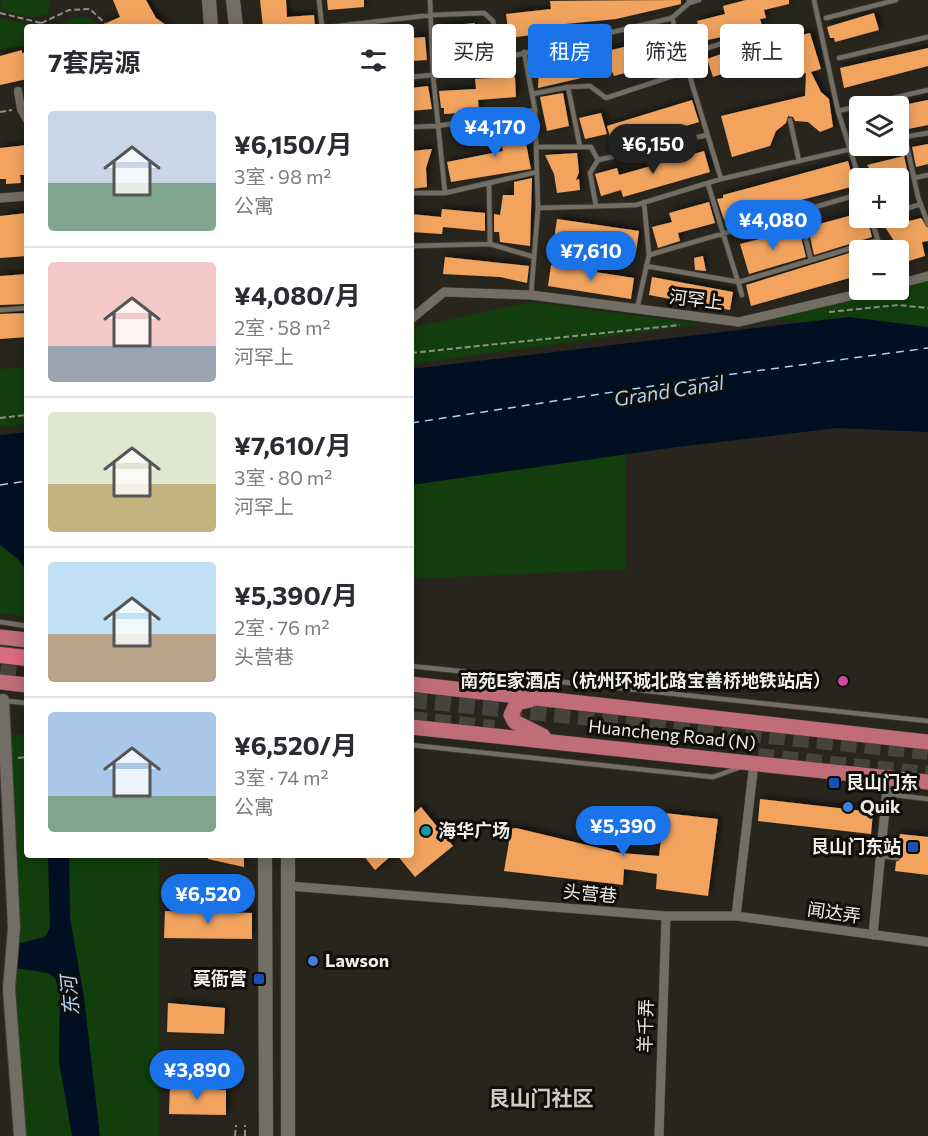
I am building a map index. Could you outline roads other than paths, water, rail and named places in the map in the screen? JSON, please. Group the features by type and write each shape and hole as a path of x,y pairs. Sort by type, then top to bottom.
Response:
{"highway":[{"path":"0,655 24,658"}],"main road":[{"path":"209,0 211,24"},
{"path":"233,0 236,24"},
{"path":"0,637 24,640"},
{"path":"0,682 24,685"},
{"name":"Huancheng Road (N)","path":"414,684 928,742"},
{"path":"530,699 517,704 511,715 515,722 556,742"},
{"name":"Huancheng Road (N)","path":"414,727 928,782"},
{"path":"265,858 266,1136"},
{"path":"288,858 288,1136"}],"street":[{"path":"18,91 24,114"},
{"path":"0,198 24,196"},
{"path":"909,281 928,276"},
{"name":"河罕上","path":"414,317 444,292 531,295 739,322 849,296"},
{"path":"2,700 14,927 9,989 20,1136"},
{"path":"736,916 754,763"},
{"path":"873,934 888,778"},
{"name":"头营巷","path":"289,886 666,916 736,916"},
{"name":"羊千弄","path":"659,1136 666,916"},
{"name":"闻达弄","path":"736,916 928,942"},
{"path":"0,928 14,927"}],"lane":[{"path":"319,0 322,24"},
{"path":"430,0 432,45"},
{"path":"516,54 672,18 689,2 699,0"},
{"path":"538,208 644,202 721,179 849,150 838,111 814,0"},
{"path":"826,18 896,0"},
{"path":"355,24 431,15 483,13 493,24"},
{"path":"672,18 674,24"},
{"path":"839,58 928,37"},
{"path":"524,52 535,110 537,172 538,208 531,295"},
{"path":"414,77 432,75"},
{"path":"433,78 445,193"},
{"path":"532,94 568,87 590,86 606,98 667,78"},
{"path":"690,78 721,179"},
{"path":"568,87 579,147"},
{"path":"838,111 928,90"},
{"path":"414,128 535,110"},
{"path":"790,120 799,161"},
{"path":"909,137 928,133"},
{"path":"596,206 590,173 598,160 707,135"},
{"path":"536,147 591,147 598,160"},
{"path":"907,156 928,223"},
{"path":"414,193 445,193 537,172"},
{"path":"914,178 928,174"},
{"path":"489,183 490,244"},
{"path":"708,184 742,295"},
{"path":"649,255 849,197"},
{"path":"637,309 649,255 644,202"},
{"path":"909,208 921,204"},
{"path":"799,211 811,261"},
{"path":"874,228 878,240"},
{"path":"414,246 490,244 534,257"},
{"path":"646,266 739,282 849,249"},
{"path":"0,310 24,308"},
{"path":"0,622 24,626"},
{"path":"414,666 928,721"},
{"path":"530,699 532,678"},
{"path":"2,700 24,703"},
{"path":"414,745 713,777 754,763"},
{"path":"887,794 928,799"},
{"path":"882,856 897,858"}],"water":[{"name":"Grand Canal","path":"849,317 928,327 928,432 837,428 677,447 414,485 414,369"},
{"path":"24,432 24,567 17,558 0,545 0,435"},
{"name":"东河","path":"48,858 69,858 70,918 84,997 100,1136 72,1136 59,1062 60,995 55,978 48,973 16,968 17,944 45,937 50,927"}],"tunnel":[{"path":"0,672 24,675"},
{"path":"414,700 928,752"},
{"path":"414,719 494,728"},
{"path":"758,756 928,774"}],"place":[{"name":"南苑E家酒店（杭州环城北路宝善桥地铁站店）","path":"843,681"},
{"name":"艮山门东","path":"834,783"},
{"name":"Quik","path":"848,807"},
{"name":"海华广场","path":"426,831"},
{"name":"艮山门东站","path":"913,847"},
{"name":"Lawson","path":"313,961"},
{"name":"莫衙营","path":"259,979"}],"district":[{"name":"艮山门社区","path":"541,1099"}]}
